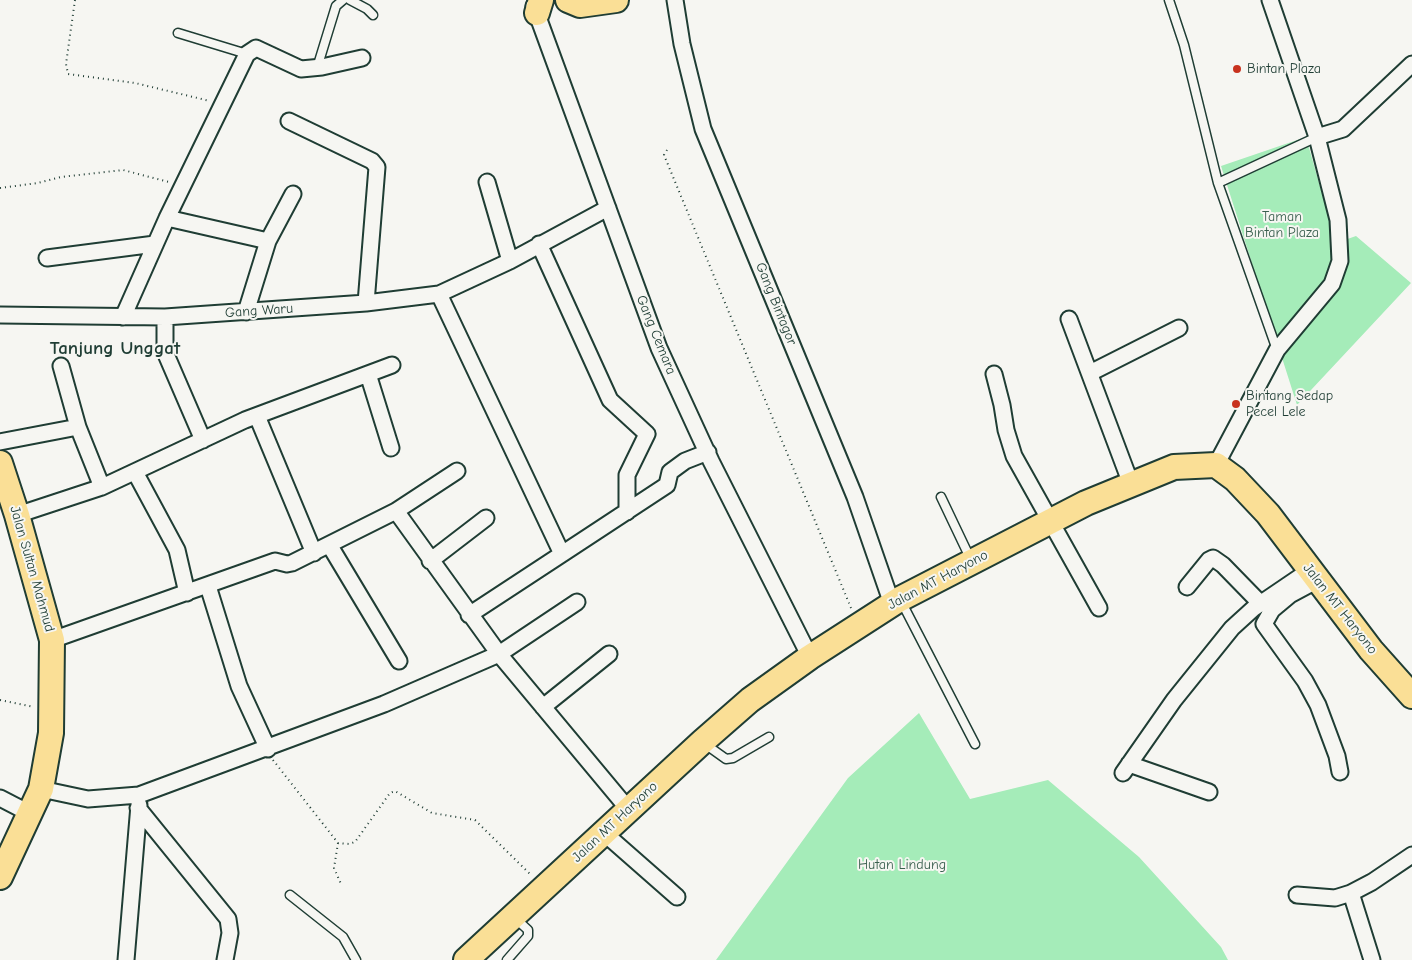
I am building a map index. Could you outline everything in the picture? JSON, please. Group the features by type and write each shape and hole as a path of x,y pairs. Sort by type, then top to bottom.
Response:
{"main road":[{"path":"568,0 580,5 616,0"},
{"name":"Jalan Sultan Mahmud","path":"0,463 17,515 52,640 51,733 42,789 0,877"},
{"name":"Jalan MT Haryono","path":"466,960 702,742 750,700 810,657 858,624 972,562 1130,484 1174,468 1216,465 1235,479 1268,514 1371,650 1412,696"}],"street":[{"name":"Gang Bintagor","path":"674,0 682,44 703,129 855,497 896,602"},
{"path":"1216,465 1277,350 1332,284 1340,261 1338,220 1317,137 1270,0"},
{"name":"Gang Cemara","path":"537,4 659,348 708,452 810,657"},
{"path":"123,317 220,104 247,54 256,48 294,67 317,68 362,58"},
{"path":"1317,137 1343,129 1412,64"},
{"path":"289,121 372,161 377,167 366,303"},
{"path":"487,182 510,261"},
{"path":"246,312 268,241 293,194"},
{"path":"608,208 539,244 610,400 646,434 627,475 627,512"},
{"path":"167,218 268,241"},
{"path":"47,258 155,244"},
{"name":"Gang Waru","path":"0,315 165,317 366,303 440,294 510,261 539,244"},
{"path":"440,294 562,554"},
{"path":"165,317 165,352 203,440"},
{"path":"1069,319 1130,484"},
{"path":"1090,373 1179,328"},
{"path":"17,515 102,487 257,416 392,365"},
{"path":"61,366 78,427 102,487"},
{"path":"368,374 391,448"},
{"path":"994,374 1006,430 1014,456 1099,608"},
{"path":"257,416 314,553"},
{"path":"0,442 78,427"},
{"path":"469,615 667,485 670,472 685,461 708,452"},
{"path":"52,640 275,561 288,564 330,546 396,511 457,471"},
{"path":"135,472 177,550 187,593"},
{"path":"396,511 430,561 499,654 629,810"},
{"path":"430,561 486,518"},
{"path":"330,546 399,661"},
{"path":"1187,587 1209,560 1213,558 1223,565 1260,604"},
{"path":"1209,792 1126,769 1174,700 1232,628 1260,604 1314,575"},
{"path":"1314,575 1272,610 1264,624 1318,705 1337,756 1340,772"},
{"path":"208,586 239,686 268,749"},
{"path":"42,789 88,799 139,802 384,704 499,654 577,602"},
{"path":"543,707 609,654"},
{"path":"0,798 29,813"},
{"path":"126,960 139,802"},
{"path":"139,802 228,920 230,933 225,960"},
{"path":"604,832 677,897"},
{"path":"1297,895 1335,898 1372,882 1412,855"},
{"path":"1351,892 1372,960"}],"lane":[{"path":"317,68 336,6 344,0"},
{"path":"350,0 367,9 372,15"},
{"path":"1169,0 1184,45 1218,183 1277,350"},
{"path":"178,33 247,54"},
{"path":"1218,183 1317,137"},
{"path":"941,497 972,562"},
{"path":"896,602 975,744"},
{"path":"702,742 726,759 733,758 769,737"},
{"path":"290,895 343,937 356,960"},
{"path":"507,960 528,936 528,930 513,916"}],"path":[{"path":"75,0 66,64 68,74 135,83 220,104"},
{"path":"667,150 664,155 858,624"},
{"path":"0,188 38,183 61,177 123,170 183,186"},
{"path":"0,700 51,711"},
{"path":"268,749 283,775 338,843 349,844 355,842 390,793 394,792 432,813 475,820 544,888"},
{"path":"338,843 334,862 341,884"}],"green space":[{"name":"Taman Bintan Plaza","path":"1306,137 1336,243 1356,236 1411,283 1297,405 1221,166"},
{"name":"Hutan Lindung","path":"919,713 970,799 1048,780 1139,857 1221,947 1228,960 716,960 848,778"}],"place":[{"name":"Bintan Plaza","path":"1237,69"},
{"name":"Bintang Sedap Pecel Lele","path":"1236,404"}],"district":[{"name":"Tanjung Unggat","path":"115,349"}]}
